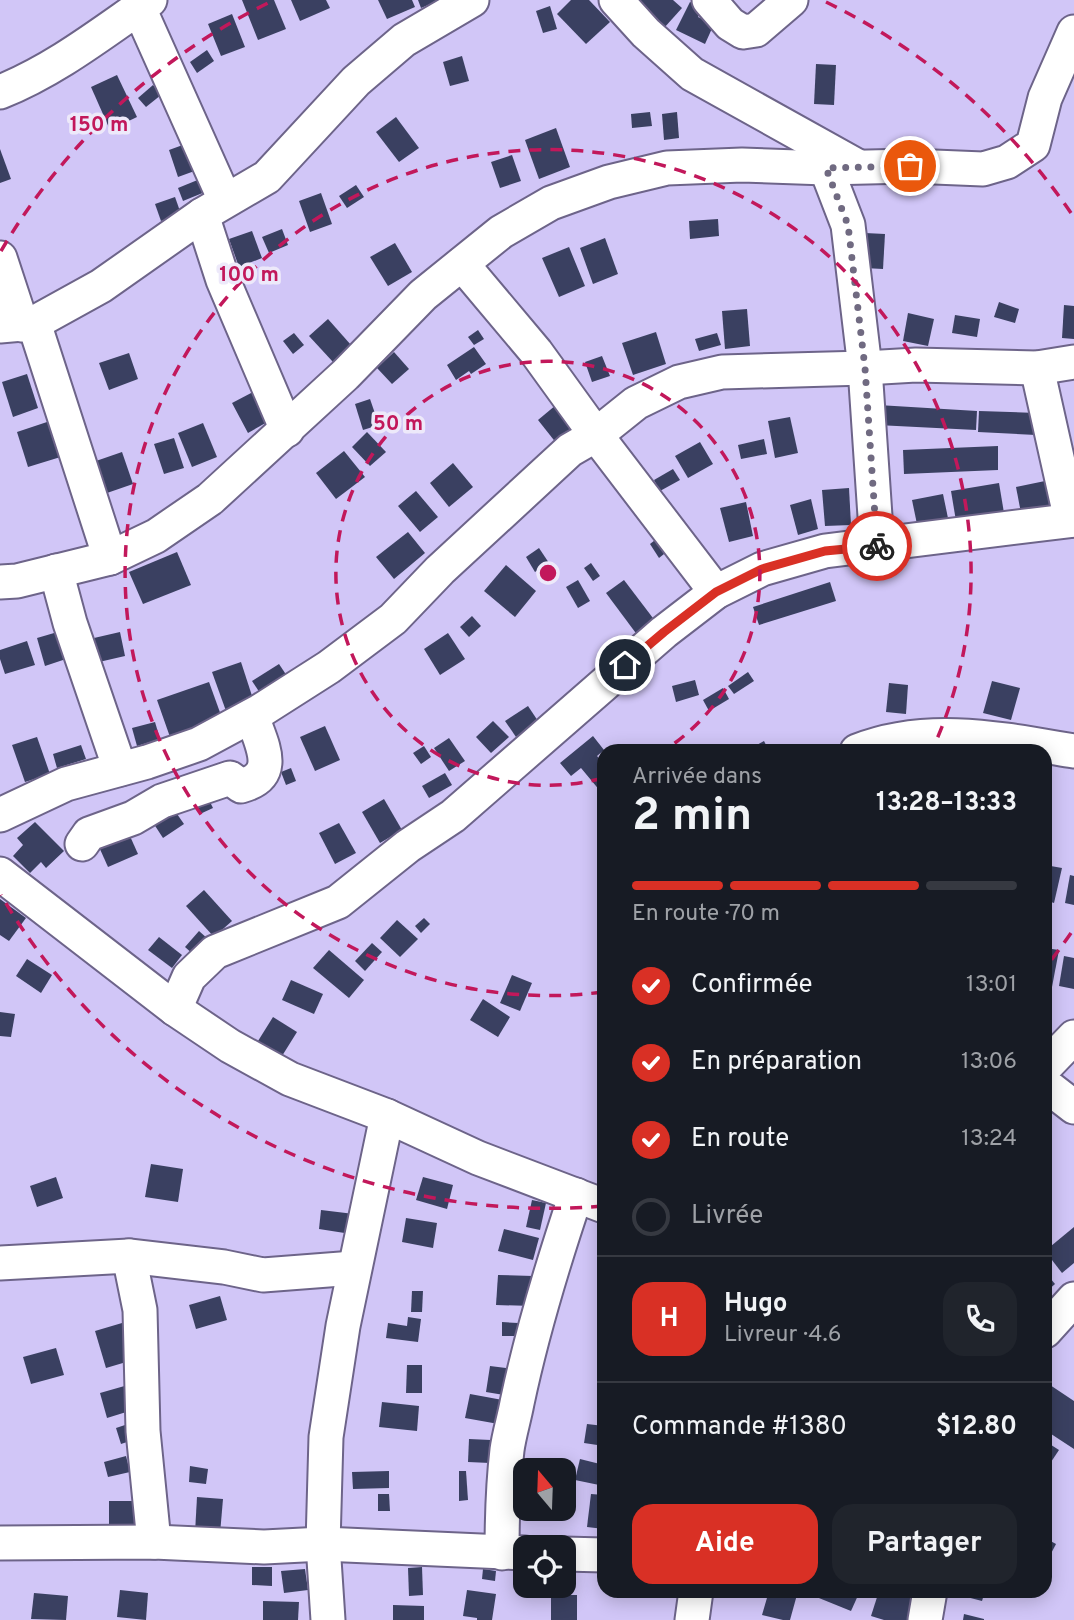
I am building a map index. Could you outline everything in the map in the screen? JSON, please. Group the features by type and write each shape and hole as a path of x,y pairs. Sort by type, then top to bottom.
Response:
{"street":[{"path":"19,325 100,286 214,208 267,177 356,80 404,40 472,0"},
{"path":"617,0 646,33 692,74 859,167"},
{"path":"709,0 730,24 743,32 757,30 791,0"},
{"path":"0,92 23,83 65,58 134,6 214,208 223,280 287,430"},
{"path":"0,582 17,581 110,558 156,536 210,499 345,375 423,295 501,232 551,203 609,182 667,169 742,165 983,169 1007,162 1033,145 1045,98 1074,32"},
{"path":"826,168 848,225 865,368 877,546"},
{"path":"0,258 19,325 110,558"},
{"path":"462,264 536,352 716,592"},
{"path":"0,815 66,784 199,744 252,716 329,667 393,619 440,570 569,450 596,435 636,403 679,382 722,372 916,365 1037,368 1074,362"},
{"path":"175,1009 189,977 215,952 338,902 408,846 453,816 664,632 716,592 762,569 825,551 1073,520 1037,368"},
{"path":"56,571 70,624 120,769"},
{"path":"82,844 89,834 133,818 162,801 230,778 241,786 250,784 261,775 266,766 252,716"},
{"path":"880,744 910,737 954,734 996,744"},
{"path":"1052,749 1074,751"},
{"path":"0,874 175,1009 230,1046 290,1079 387,1116 478,1158 590,1201 557,1251 521,1382 507,1449 502,1515 513,1553 323,1544 264,1547 154,1542 0,1543"},
{"path":"1052,1059 1074,1037"},
{"path":"1052,1090 1074,1107"},
{"path":"328,1620 323,1544 326,1437 354,1268 387,1116"},
{"path":"0,1263 129,1256 225,1267 263,1275 354,1268"},
{"path":"129,1256 140,1310 143,1431 154,1542"},
{"path":"1052,1324 1074,1300"},
{"path":"576,1554 597,1555"},
{"path":"692,1620 695,1598"},
{"path":"925,1620 929,1598"}],"shaded area":[{"path":"0,0 1074,0 1074,1620 0,1620"}],"building":[{"path":"242,0 274,0 286,29 258,40"},
{"path":"291,0 326,0 330,8 300,21"},
{"path":"378,0 412,0 415,7 387,19"},
{"path":"418,0 440,0 421,8"},
{"path":"571,0 589,0 610,22 586,44 557,14"},
{"path":"633,0 673,0 682,8 664,28"},
{"path":"690,2 703,8 698,17 714,24 705,44 676,30"},
{"path":"550,6 557,29 543,33 536,11"},
{"path":"232,14 245,47 221,56 208,24"},
{"path":"207,50 214,61 197,73 190,62"},
{"path":"462,56 469,81 450,86 443,62"},
{"path":"816,64 836,65 834,105 814,104"},
{"path":"117,75 137,117 110,130 91,87"},
{"path":"153,85 161,95 146,107 138,98"},
{"path":"650,112 652,126 632,128 631,114"},
{"path":"677,112 679,138 664,140 662,114"},
{"path":"396,117 419,148 399,162 376,132"},
{"path":"556,128 570,167 539,179 525,140"},
{"path":"191,142 200,169 178,177 169,150"},
{"path":"0,149 11,179 0,183"},
{"path":"512,155 521,181 500,188 491,162"},
{"path":"200,179 205,192 183,201 178,188"},
{"path":"356,185 364,197 347,208 339,196"},
{"path":"321,193 332,224 310,232 299,201"},
{"path":"175,197 181,214 161,221 155,204"},
{"path":"718,219 719,236 690,239 689,221"},
{"path":"282,229 288,245 269,253 262,237"},
{"path":"252,231 262,258 239,267 229,239"},
{"path":"865,233 885,234 883,269 864,268"},
{"path":"605,238 618,274 593,284 580,248"},
{"path":"395,243 412,272 388,286 370,257"},
{"path":"569,247 585,286 559,297 542,258"},
{"path":"999,302 1019,309 1015,323 994,317"},
{"path":"1064,305 1074,306 1074,339 1062,338"},
{"path":"747,309 750,346 725,349 722,311"},
{"path":"908,313 934,319 928,346 903,341"},
{"path":"955,315 980,319 977,337 952,333"},
{"path":"328,319 351,345 333,362 309,336"},
{"path":"478,330 484,339 474,345 468,337"},
{"path":"656,332 666,364 633,375 622,343"},
{"path":"294,333 304,345 293,354 283,341"},
{"path":"717,333 721,345 699,351 695,339"},
{"path":"474,347 486,364 456,380 447,365"},
{"path":"394,352 409,369 392,384 377,368"},
{"path":"129,353 138,379 109,390 99,363"},
{"path":"602,356 610,376 592,382 585,362"},
{"path":"27,374 38,408 13,417 2,382"},
{"path":"253,392 269,421 248,433 232,403"},
{"path":"370,399 379,425 363,430 355,404"},
{"path":"556,405 576,429 557,444 538,420"},
{"path":"878,405 977,411 976,430 877,425"},
{"path":"979,411 1037,413 1036,435 978,432"},
{"path":"790,417 798,453 775,458 768,421"},
{"path":"56,419 67,455 28,467 17,432"},
{"path":"203,423 217,457 192,467 178,433"},
{"path":"367,432 386,452 370,466 352,447"},
{"path":"174,438 184,468 164,474 154,444"},
{"path":"764,439 767,454 741,459 738,445"},
{"path":"700,442 713,464 688,478 675,456"},
{"path":"998,446 998,470 904,474 903,450"},
{"path":"344,451 365,477 336,499 316,473"},
{"path":"122,452 133,484 107,493 96,461"},
{"path":"453,463 473,487 449,507 430,483"},
{"path":"673,469 680,480 660,491 654,480"},
{"path":"1045,481 1051,506 1021,513 1016,487"},
{"path":"999,483 1004,513 956,521 951,491"},
{"path":"849,488 851,525 825,526 822,490"},
{"path":"416,491 438,517 420,532 398,506"},
{"path":"943,494 949,523 918,529 912,500"},
{"path":"811,499 818,529 798,535 790,505"},
{"path":"746,502 753,536 729,542 720,508"},
{"path":"408,532 425,553 394,579 376,557"},
{"path":"664,533 674,546 659,558 650,544"},
{"path":"539,548 549,563 535,572 526,557"},
{"path":"177,552 191,585 143,604 129,572"},
{"path":"591,563 600,576 593,581 584,568"},
{"path":"506,565 536,591 515,617 484,591"},
{"path":"578,580 590,601 578,608 566,587"},
{"path":"624,580 659,626 641,640 606,593"},
{"path":"830,582 836,601 759,625 753,607"},
{"path":"472,616 481,626 469,637 460,627"},
{"path":"61,631 69,658 45,666 37,638"},
{"path":"120,632 125,656 99,662 94,638"},
{"path":"448,633 465,659 440,675 424,649"},
{"path":"27,641 35,665 5,674 0,650"},
{"path":"241,662 254,702 226,711 212,672"},
{"path":"279,664 287,676 260,693 252,681"},
{"path":"748,672 754,681 734,694 728,686"},
{"path":"695,680 699,695 676,702 672,686"},
{"path":"992,681 1020,688 1011,720 983,713"},
{"path":"209,682 222,718 170,737 157,700"},
{"path":"889,683 908,685 906,714 886,712"},
{"path":"723,688 729,699 709,711 703,700"},
{"path":"528,706 538,721 516,737 505,721"},
{"path":"493,721 509,737 491,753 476,737"},
{"path":"155,722 160,739 137,746 132,728"},
{"path":"325,726 340,760 315,771 300,737"},
{"path":"593,736 599,744 597,744 597,787 581,768 571,776 560,763"},
{"path":"37,737 50,774 25,782 12,745"},
{"path":"449,738 465,761 449,771 434,748"},
{"path":"81,745 86,759 57,768 53,754"},
{"path":"424,746 431,757 421,764 413,753"},
{"path":"291,768 296,781 286,785 281,772"},
{"path":"445,773 452,785 429,798 422,786"},
{"path":"207,796 213,808 200,814 195,801"},
{"path":"384,799 402,830 380,843 362,812"},
{"path":"168,801 184,824 163,838 148,815"},
{"path":"35,822 64,851 46,868 41,862 30,873 13,856 23,845 17,838"},
{"path":"339,823 356,853 335,864 319,833"},
{"path":"125,825 138,854 108,867 95,838"},
{"path":"1052,866 1062,868 1054,903 1052,902"},
{"path":"1070,875 1074,876 1074,905 1065,903"},
{"path":"204,890 232,921 214,937 186,906"},
{"path":"0,899 26,918 9,941 0,935"},
{"path":"424,918 430,924 421,933 415,926"},
{"path":"397,920 418,939 400,957 380,938"},
{"path":"199,931 208,939 194,955 185,947"},
{"path":"159,937 182,955 172,968 148,950"},
{"path":"372,943 382,952 365,971 355,961"},
{"path":"1052,949 1059,950 1052,987"},
{"path":"329,950 364,980 349,998 313,968"},
{"path":"1064,956 1074,958 1074,989 1059,986"},
{"path":"27,959 52,975 41,993 16,976"},
{"path":"512,975 532,983 520,1011 500,1003"},
{"path":"291,980 323,994 314,1014 282,1000"},
{"path":"483,999 510,1017 498,1037 470,1020"},
{"path":"0,1012 15,1014 11,1037 0,1036"},
{"path":"273,1017 297,1032 282,1056 258,1041"},
{"path":"151,1164 183,1169 178,1202 145,1197"},
{"path":"56,1177 63,1198 37,1207 30,1186"},
{"path":"423,1177 453,1185 447,1209 416,1200"},
{"path":"532,1200 546,1203 540,1230 526,1227"},
{"path":"321,1210 354,1214 351,1234 319,1229"},
{"path":"406,1218 437,1223 433,1248 402,1242"},
{"path":"1074,1227 1074,1263 1062,1273 1052,1260 1052,1245"},
{"path":"504,1229 539,1238 533,1260 498,1251"},
{"path":"498,1275 533,1276 532,1306 496,1305"},
{"path":"412,1291 423,1291 422,1312 411,1312"},
{"path":"220,1296 227,1320 196,1329 189,1305"},
{"path":"408,1317 421,1319 418,1342 386,1338 388,1323 407,1326"},
{"path":"502,1322 518,1323 518,1336 502,1336"},
{"path":"122,1323 133,1360 106,1368 95,1331"},
{"path":"56,1348 64,1375 31,1384 23,1357"},
{"path":"407,1365 422,1365 422,1393 406,1393"},
{"path":"490,1366 514,1369 510,1396 486,1392"},
{"path":"128,1385 136,1409 107,1418 100,1393"},
{"path":"1052,1386 1074,1401 1074,1449 1052,1435"},
{"path":"470,1394 508,1401 504,1425 465,1418"},
{"path":"382,1402 419,1406 417,1431 379,1427"},
{"path":"131,1423 136,1439 121,1444 116,1428"},
{"path":"587,1424 597,1425 597,1445 584,1443"},
{"path":"469,1439 491,1440 490,1463 468,1462"},
{"path":"1052,1446 1059,1450 1052,1460"},
{"path":"126,1456 130,1472 108,1477 104,1462"},
{"path":"580,1459 597,1463 597,1485 576,1480"},
{"path":"190,1466 208,1469 206,1484 189,1482"},
{"path":"389,1471 389,1488 353,1489 352,1472"},
{"path":"459,1471 466,1471 468,1500 459,1501"},
{"path":"378,1494 389,1494 390,1511 378,1511"},
{"path":"591,1494 597,1494 597,1528 587,1527"},
{"path":"197,1497 223,1499 220,1534 195,1533"},
{"path":"109,1501 142,1501 142,1526 109,1526"},
{"path":"252,1567 272,1567 272,1586 252,1585"},
{"path":"422,1567 423,1595 409,1596 408,1568"},
{"path":"305,1569 308,1590 284,1593 281,1571"},
{"path":"483,1569 496,1571 495,1581 482,1579"},
{"path":"120,1590 148,1593 146,1620 117,1617"},
{"path":"467,1590 496,1594 492,1620 463,1616"},
{"path":"34,1593 68,1596 66,1620 31,1619"},
{"path":"577,1595 577,1620 551,1620 551,1598 576,1598"},
{"path":"767,1598 796,1598 790,1620 762,1615"},
{"path":"819,1598 857,1598 851,1611"},
{"path":"877,1598 917,1599 911,1620 884,1620 871,1616"},
{"path":"263,1601 299,1602 298,1620 263,1620"},
{"path":"393,1605 424,1606 424,1620 393,1620"},
{"path":"964,1614 984,1619 984,1620 963,1620"}],"way so far":[{"path":"877,546 865,368 848,225 826,168 910,166"}],"route":[{"path":"625,665 716,592 762,569 825,551 877,546"}]}
